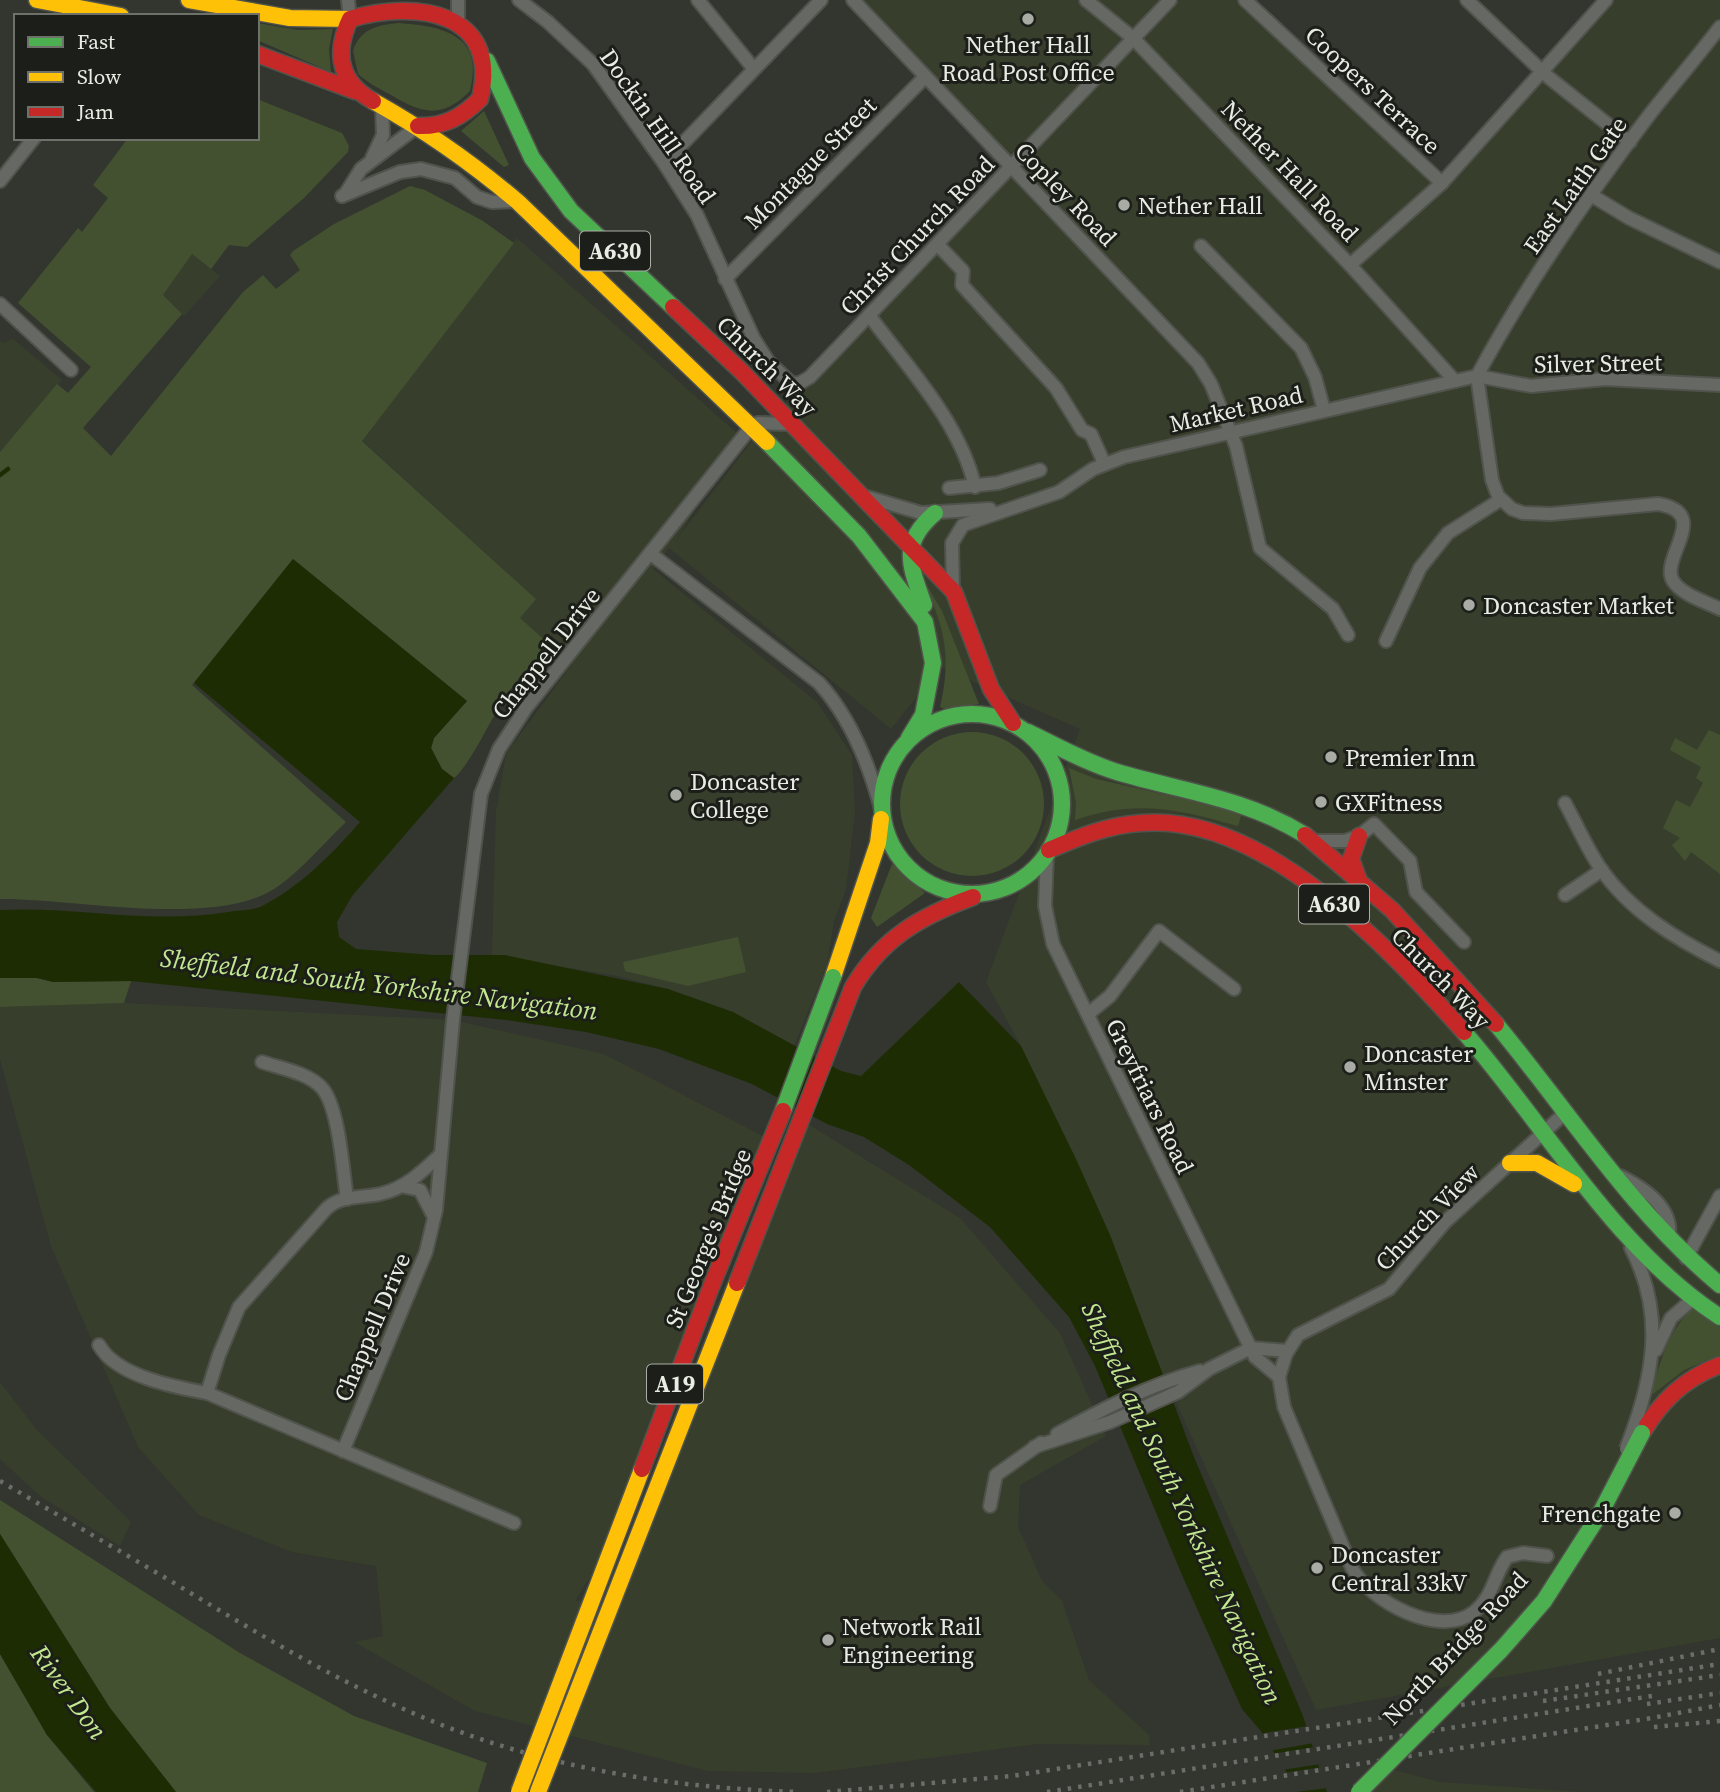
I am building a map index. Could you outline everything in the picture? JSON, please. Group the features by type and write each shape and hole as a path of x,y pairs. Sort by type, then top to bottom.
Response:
{"main road":[{"path":"37,0 110,14"},
{"path":"190,0 290,18 350,19 383,10 432,12 458,21 477,38 484,85 480,99 459,119 444,125 418,126 355,91 259,55"},
{"path":"350,19 341,38 341,63 355,91"},
{"name":"Church Way","path":"480,46 532,158 556,193 793,424 954,592 987,679 1020,728 1116,772 1233,799 1268,813 1302,834 1359,881 1452,973 1521,1055 1607,1171 1668,1240 1720,1286"},
{"name":"A630","path":"418,126 475,166 516,201 671,347 859,536 925,622 931,642 933,663 929,696 923,715 909,738"},
{"path":"931,642 930,621 909,564 910,544 925,520 935,513"},
{"path":"959,714 987,714 1020,728 1047,754 1062,794 1060,823 1048,852 1030,873 1007,887 982,894 942,890 916,875 895,853 881,812 887,770 909,738 932,722 959,714"},
{"name":"St George's Bridge","path":"519,1792 711,1287 772,1141 833,977 878,843 881,812"},
{"name":"Church Way","path":"1048,852 1094,828 1129,822 1185,826 1227,838 1268,855 1326,897 1427,993 1486,1058 1596,1200 1659,1268 1720,1317"},
{"path":"1359,836 1352,859 1359,881"},
{"name":"St George's Bridge","path":"538,1792 853,987 876,952 904,926 926,913 982,894"},
{"path":"1510,1163 1537,1161 1551,1166 1596,1200"},
{"path":"1694,1298 1720,1286"},
{"name":"North Bridge Road","path":"1359,1792 1501,1650 1544,1601 1595,1523 1638,1430 1665,1397 1720,1365"}],"street":[{"path":"348,0 350,19"},
{"path":"458,0 458,21"},
{"name":"Dockin Hill Road","path":"519,0 548,22 593,64 664,163 697,215 754,339 768,361 792,384 800,383 810,376"},
{"path":"698,0 754,69"},
{"path":"664,163 821,0"},
{"name":"Copley Road","path":"853,0 1011,169 1185,347 1211,384 1236,446 1260,548 1333,609 1348,635"},
{"name":"Nether Hall Road","path":"1086,0 1133,38 1350,264 1455,381"},
{"name":"Christ Church Road","path":"810,376 1170,0"},
{"name":"Coopers Terrace","path":"1245,0 1442,183"},
{"path":"1467,0 1541,69 1630,142"},
{"path":"1350,264 1442,183 1541,69 1606,0"},
{"name":"East Laith Gate","path":"1477,376 1497,339 1591,195 1720,27"},
{"name":"Montague Street","path":"725,279 925,77"},
{"path":"370,161 383,135 382,106"},
{"path":"418,126 370,161 357,174 344,194 400,172 421,169 455,177 477,197 492,202 516,201"},
{"path":"0,181 32,140"},
{"path":"1591,195 1629,218 1720,262"},
{"path":"938,244 963,271 962,285 1056,388 1082,430 1091,434 1104,463"},
{"path":"1201,246 1301,348 1315,377 1324,410"},
{"path":"0,304 71,370"},
{"path":"869,315 957,437 970,464 975,487"},
{"path":"1477,376 1492,480 1500,500 1523,513 1551,514 1658,504 1670,507 1679,514 1683,527 1683,537 1670,568 1671,578 1682,590 1720,609"},
{"name":"Market Road","path":"954,592 951,561 956,533 975,519 1059,492 1104,463 1228,431 1477,376"},
{"name":"Silver Street","path":"1477,376 1531,386 1605,379 1720,386"},
{"path":"751,427 765,422 793,424"},
{"name":"Chappell Drive","path":"343,1451 426,1252 434,1217 453,1020 481,794 499,749 526,708 751,427"},
{"path":"949,488 975,487 1040,470"},
{"name":"Market Road","path":"864,496 921,513 1015,507"},
{"path":"1385,641 1420,568 1441,542 1472,515 1500,500"},
{"path":"651,554 819,682 842,713 870,774 881,812"},
{"path":"1565,803 1602,870 1651,920 1720,961"},
{"path":"1302,834 1334,843 1359,836 1368,825 1376,826 1410,861 1416,892 1464,942"},
{"name":"Greyfriars Road","path":"1048,852 1045,906 1048,925 1062,964 1251,1348 1262,1366 1279,1377"},
{"path":"1566,895 1602,870"},
{"path":"1088,1014 1110,996 1159,931 1234,989"},
{"path":"262,1062 312,1079 323,1089 332,1112 346,1199"},
{"name":"Church View","path":"1285,1357 1302,1332 1389,1289 1446,1222 1564,1113"},
{"path":"207,1393 239,1307 327,1208 346,1199 379,1194 401,1186 413,1180 439,1156"},
{"path":"401,1186 421,1190 434,1217"},
{"path":"1686,1258 1720,1196"},
{"name":"North Bridge Road","path":"1349,1792 1490,1651 1545,1586 1577,1542 1638,1430 1648,1377 1653,1318 1650,1293 1634,1254 1611,1215"},
{"path":"1648,1377 1661,1336 1671,1318 1694,1298"},
{"path":"99,1345 105,1357 116,1364 169,1386 207,1393 514,1523"},
{"path":"1034,1447 1110,1423 1178,1392 1209,1369 1260,1346 1285,1357 1279,1377 1284,1407 1356,1575 1395,1605 1425,1620 1452,1621 1475,1611 1489,1596 1503,1562 1513,1554 1547,1556"},
{"path":"990,1506 996,1475 1034,1447 1103,1408 1173,1378 1209,1369"}],"shaded area":[{"path":"853,0 1245,0 1442,183 1606,0 1720,0 1720,1638 1316,1710 1155,1356 1110,1235 1021,1046 986,982 1080,729 940,667 891,729 669,548 653,569 817,702 852,755 855,812 846,889 834,921 827,965 794,1046 733,1012 668,989 618,976 492,955 496,811 506,754 572,664 519,618 536,599 362,440 517,238 740,436 677,539 757,434 1011,169"},
{"path":"259,23 298,30 333,29 329,49 331,72 259,41"},
{"path":"398,23 430,27 457,37 466,46 471,57 473,72 470,91 450,106 432,111 402,101 358,74 353,51 360,38 376,27"},
{"path":"259,100 342,133 349,146 348,152 304,198 247,247 229,245 211,269 192,254 163,295 182,314 83,428 111,456 243,292 263,275 276,289 300,270 290,255 293,251 334,224 410,186 425,190 483,221 514,243 362,441 536,599 520,618 550,645 510,690 468,761 454,778 442,769 431,748 434,738 467,701 293,559 192,685 346,822 280,885 254,898 221,906 145,908 0,899 0,452 57,384 68,393 91,367 18,303 78,228 82,232 108,198 93,185 127,140 259,140"},
{"path":"484,111 509,165 504,167 461,131"},
{"path":"192,254 220,276 184,316 163,295"},
{"path":"13,339 62,380 0,452 0,341 3,343"},
{"path":"920,574 942,611 979,704 945,709 940,707 946,670 944,639 935,608"},
{"path":"1709,730 1720,735 1720,874 1691,852 1685,861 1672,845 1680,838 1663,828 1676,800 1690,807 1703,783 1696,778 1701,767 1670,750 1675,738 1697,750"},
{"path":"972,732 1000,738 1023,753 1038,776 1044,804 1038,832 1023,855 1000,870 972,876 944,870 921,855 906,832 900,804 906,776 921,753 944,738"},
{"path":"1069,768 1096,779 1242,812 1238,826 1176,811 1137,808 1075,820 1076,802"},
{"path":"892,864 925,893 877,927 871,918"},
{"path":"738,937 746,972 688,986 625,971 623,962"},
{"path":"0,978 37,978 53,982 131,981 124,1003 0,1007"},
{"path":"124,1003 453,1020 604,1054 772,1141 711,1287 624,1522 575,1601 586,1600 590,1651 803,1121 960,1218 1060,1333 1106,1436 1020,1485 1018,1527 1042,1581 1062,1601 1089,1680 1149,1735 1150,1745 1037,1744 815,1773 708,1771 475,1711 354,1642 383,1636 376,1566 292,1552 199,1515 138,1447 51,1246 0,1059 0,1007"},
{"path":"1693,1308 1720,1327 1720,1355 1684,1370 1653,1394 1651,1391 1667,1346 1677,1326"},
{"path":"0,1382 36,1429 131,1522 120,1546 40,1496 0,1459"},
{"path":"0,1500 240,1653 354,1716 487,1763 478,1792 176,1792 110,1708 0,1534"},
{"path":"0,1654 47,1735 94,1792 0,1792"},
{"path":"1375,1765 1440,1782 1581,1792 1349,1792"}],"water":[{"name":"Sheffield and South Yorkshire Navigation","path":"293,559 467,701 434,738 431,748 442,769 454,778 352,896 337,922 339,937 356,949 433,955 505,955 668,989 733,1012 841,1071 861,1076 959,982 1021,1046 1110,1235 1194,1457 1303,1716 1327,1792 1299,1792 1260,1730 1242,1709 1182,1575 1095,1366 1069,1317 990,1227 909,1165 864,1137 827,1124 752,1084 659,1049 586,1032 506,1020 131,981 53,982 37,978 0,978 0,910 57,910 170,917 256,908 278,897 304,878 360,822 194,683"},
{"name":"River Don","path":"0,1534 110,1708 176,1792 96,1792 47,1735 0,1654"}],"pier":[{"path":"1308,1726 1314,1743 1269,1751 1258,1734"},
{"path":"1315,1747 1321,1764 1282,1770 1271,1754"},
{"path":"1322,1767 1329,1788 1295,1792 1283,1773"}],"waterway":[{"path":"0,475 8,469"}],"railway":[{"path":"0,1481 309,1662 380,1698 455,1730 538,1756 623,1775 710,1786 797,1792"},
{"path":"1598,1674 1720,1649"},
{"path":"827,1792 1012,1776 1720,1664"},
{"path":"1543,1701 1720,1675"},
{"path":"1647,1704 1720,1693"},
{"path":"1047,1792 1658,1695"},
{"path":"1180,1792 1720,1705"},
{"path":"1654,1727 1720,1721"}],"traffic: fast":[{"path":"487,61 532,158 571,211 673,307"},
{"path":"767,442 859,536 925,622 933,663 923,715 909,738"},
{"path":"924,605 912,566 912,545 916,535 935,513"},
{"path":"972,714 990,715 1007,721 1036,740 1055,769 1061,786 1062,804 1061,822 1055,839 1036,868 1007,887 990,893 972,894 954,893 937,887 908,868 889,839 883,822 882,804 883,786 889,769 908,740 937,721 954,715 972,714"},
{"path":"1028,732 1105,768 1236,804 1282,822 1305,835"},
{"path":"783,1111 833,977"},
{"path":"1496,1024 1629,1193 1657,1225 1720,1285"},
{"path":"1464,1032 1614,1221 1647,1257 1682,1289 1720,1317"},
{"path":"1359,1792 1501,1650 1544,1601 1601,1512 1642,1433"}],"traffic: slow":[{"path":"37,0 110,14"},
{"path":"189,0 290,18 350,19"},
{"path":"373,101 448,148 518,202 767,442"},
{"path":"833,977 878,843 881,819"},
{"path":"1510,1163 1537,1163 1574,1184"},
{"path":"538,1792 737,1283"},
{"path":"519,1792 642,1469"}],"traffic: jam":[{"path":"373,101 353,85 343,66 342,43 350,19 401,11 426,13 448,19 465,30 478,47 483,70 480,99 452,120 436,125 418,126"},
{"path":"259,55 355,91"},
{"path":"673,307 741,371 954,592 991,689 1013,723"},
{"path":"1049,850 1105,829 1141,823 1187,825 1233,839 1277,862 1320,892 1361,926 1464,1032"},
{"path":"1305,835 1392,910 1496,1024"},
{"path":"1359,836 1351,859 1359,881"},
{"path":"853,987 877,955 904,931 936,912 973,897"},
{"path":"737,1283 853,987"},
{"path":"642,1469 711,1287 783,1111"},
{"path":"1642,1433 1675,1392 1695,1377 1720,1365"}],"place":[{"name":"Nether Hall Road Post Office","path":"1028,19"},
{"name":"Nether Hall","path":"1124,205"},
{"name":"Doncaster Market","path":"1469,605"},
{"name":"Premier Inn","path":"1331,757"},
{"name":"Doncaster College","path":"676,795"},
{"name":"GXFitness","path":"1321,802"},
{"name":"Doncaster Minster","path":"1350,1067"},
{"name":"Frenchgate","path":"1675,1513"},
{"name":"Doncaster Central 33kV","path":"1317,1568"},
{"name":"Network Rail Engineering","path":"828,1640"}]}
